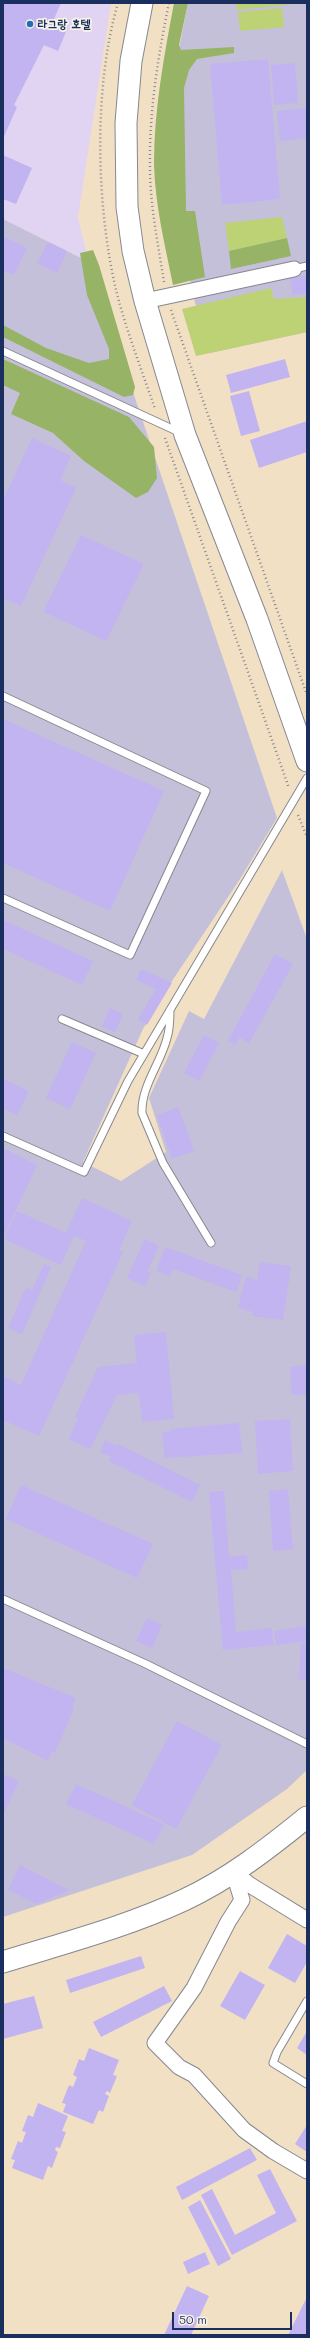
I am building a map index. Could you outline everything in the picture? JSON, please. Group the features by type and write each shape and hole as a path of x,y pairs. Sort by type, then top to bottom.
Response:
{"main road":[{"path":"142,3 131,61 126,138 128,207 134,251 145,301 185,435 257,619 307,761"},
{"path":"3,1962 135,1920 185,1899 256,1858 307,1817"}],"street":[{"path":"145,301 301,268"},
{"path":"233,1871 250,1885 307,1920"},
{"path":"233,1871 242,1900 228,1922 194,1988 155,2043 179,2067 194,2075 244,2130 273,2151 307,2171"}],"lane":[{"path":"3,351 185,435"},
{"path":"3,696 206,791 130,956 3,898"},
{"path":"3,1136 84,1172 128,1081 307,778"},
{"path":"171,1008 168,1037 146,1090 142,1105 142,1113 162,1163 211,1243"},
{"path":"62,1019 144,1054"},
{"path":"3,1599 146,1664 307,1744"},
{"path":"307,2001 277,2052 273,2063 307,2084"}],"path":[{"path":"169,3 153,102 150,167 155,226 167,297 307,695"}],"shaded area":[{"path":"3,3 111,3 78,218 89,262 3,219"},
{"path":"188,3 307,3 307,332 210,353 195,303 185,256 178,53"},
{"path":"3,219 89,262 277,818 240,879 166,990 143,1029 83,1162 121,1181 166,1152 149,1098 189,1011 204,1019 282,870 307,939 307,1770 287,1789 192,1855 3,1917"}],"green space":[{"path":"174,3 188,3 179,45 181,50 234,47 234,53 197,59 189,70 184,88 186,211 195,211 205,277 173,285 158,210 154,164 154,144 163,63"},
{"path":"236,3 294,3 294,4 237,10"},
{"path":"282,8 284,27 240,31 238,12"},
{"path":"282,217 287,238 229,251 225,223"},
{"path":"287,238 291,256 231,269 229,251"},
{"path":"93,250 99,265 135,387 133,395 124,397 3,337 3,325 46,348 89,363 109,359 109,349 87,295 80,253"},
{"path":"271,288 274,299 307,297 307,332 196,356 182,309"},
{"path":"3,359 129,417 154,447 157,478 148,492 136,498 84,461 53,433 11,414 20,393 3,385"}],"building":[{"path":"3,3 61,3 53,21 68,27 58,51 44,45 14,105 17,107 3,139"},
{"path":"268,59 280,199 222,205 210,64"},
{"path":"295,63 298,103 274,105 271,65"},
{"path":"307,108 307,138 280,141 277,111"},
{"path":"3,155 32,168 16,204 3,199"},
{"path":"3,236 27,248 14,275 3,270"},
{"path":"48,242 67,251 57,273 37,263"},
{"path":"307,275 307,293 293,295 290,278"},
{"path":"285,359 290,377 231,393 226,375"},
{"path":"249,391 260,431 241,436 230,396"},
{"path":"307,421 307,452 259,468 250,440"},
{"path":"32,438 71,456 60,480 76,488 21,606 5,599 3,602 3,501"},
{"path":"81,535 142,563 143,566 106,641 44,612"},
{"path":"3,719 164,791 110,911 3,863"},
{"path":"3,920 93,961 82,985 3,949"},
{"path":"275,954 293,964 249,1043 239,1037 236,1045 228,1041"},
{"path":"141,969 172,983 147,1025 138,1019 156,989 136,980"},
{"path":"110,1008 123,1014 115,1032 102,1026"},
{"path":"204,1035 219,1043 199,1081 184,1073"},
{"path":"72,1042 96,1053 70,1109 46,1098"},
{"path":"3,1079 29,1091 17,1115 3,1108"},
{"path":"178,1107 194,1151 172,1159 157,1115"},
{"path":"3,1148 37,1165 3,1238"},
{"path":"82,1198 132,1221 119,1250 123,1252 39,1436 3,1420 3,1376 21,1385 86,1241 74,1236 61,1265 4,1239 17,1211 66,1233"},
{"path":"145,1239 159,1246 147,1272 151,1273 145,1286 127,1278"},
{"path":"165,1247 242,1275 236,1292 173,1269 170,1276 156,1271"},
{"path":"260,1262 291,1266 283,1320 252,1316 253,1312 238,1308 246,1276 257,1280"},
{"path":"44,1264 51,1267 22,1334 8,1328 26,1287 32,1290"},
{"path":"166,1332 174,1419 142,1422 139,1393 117,1395 90,1449 69,1439 78,1418 75,1417 98,1367 137,1363 134,1335"},
{"path":"307,1365 307,1394 292,1395 290,1367"},
{"path":"290,1419 293,1471 258,1474 255,1421"},
{"path":"239,1423 242,1453 165,1458 162,1432 171,1432 171,1429"},
{"path":"105,1440 117,1446 118,1444 200,1485 192,1502 109,1461 111,1457 100,1452"},
{"path":"21,1485 153,1544 137,1578 6,1519"},
{"path":"288,1489 293,1549 273,1551 269,1491"},
{"path":"224,1491 229,1557 247,1555 248,1569 231,1570 236,1632 272,1628 273,1645 223,1650 209,1492"},
{"path":"147,1618 162,1625 152,1648 136,1641"},
{"path":"307,1626 307,1641 276,1645 274,1631"},
{"path":"301,1643 307,1644 307,1680 299,1679"},
{"path":"3,1668 76,1698 72,1707 74,1708 55,1753 52,1752 48,1761 3,1738"},
{"path":"177,1721 222,1745 176,1829 132,1805"},
{"path":"3,1774 19,1781 3,1815"},
{"path":"76,1784 164,1824 154,1844 66,1804"},
{"path":"20,1865 69,1890 37,1904 8,1890"},
{"path":"287,1934 307,1946 307,1962 295,1983 268,1968"},
{"path":"141,1956 145,1968 70,1993 66,1980"},
{"path":"240,1971 265,1985 245,2020 220,2006"},
{"path":"164,1986 172,2001 101,2037 93,2022"},
{"path":"34,1996 43,2028 3,2039 3,2004"},
{"path":"307,2031 307,2055 297,2048"},
{"path":"89,2048 119,2060 113,2075 117,2076 110,2093 107,2091 105,2094 109,2096 103,2112 99,2110 93,2124 63,2112 66,2104 62,2103 69,2085 73,2087 77,2077 73,2075 79,2059 84,2061"},
{"path":"38,2103 68,2116 62,2131 66,2132 60,2148 56,2147 55,2150 58,2152 52,2168 48,2166 43,2180 12,2168 15,2160 11,2159 18,2141 22,2143 26,2132 22,2131 28,2115 33,2117"},
{"path":"307,2125 307,2152 295,2144"},
{"path":"250,2148 257,2160 182,2200 176,2187"},
{"path":"270,2169 297,2221 232,2255 201,2195 212,2189 235,2235 276,2213 257,2175"},
{"path":"200,2200 231,2259 218,2266 188,2207"},
{"path":"205,2252 210,2264 188,2274 183,2262"},
{"path":"187,2286 209,2296 191,2335 164,2335"},
{"path":"307,2297 307,2335 288,2335"}],"place":[{"name":"라그랑 호텔","path":"30,24"}]}
